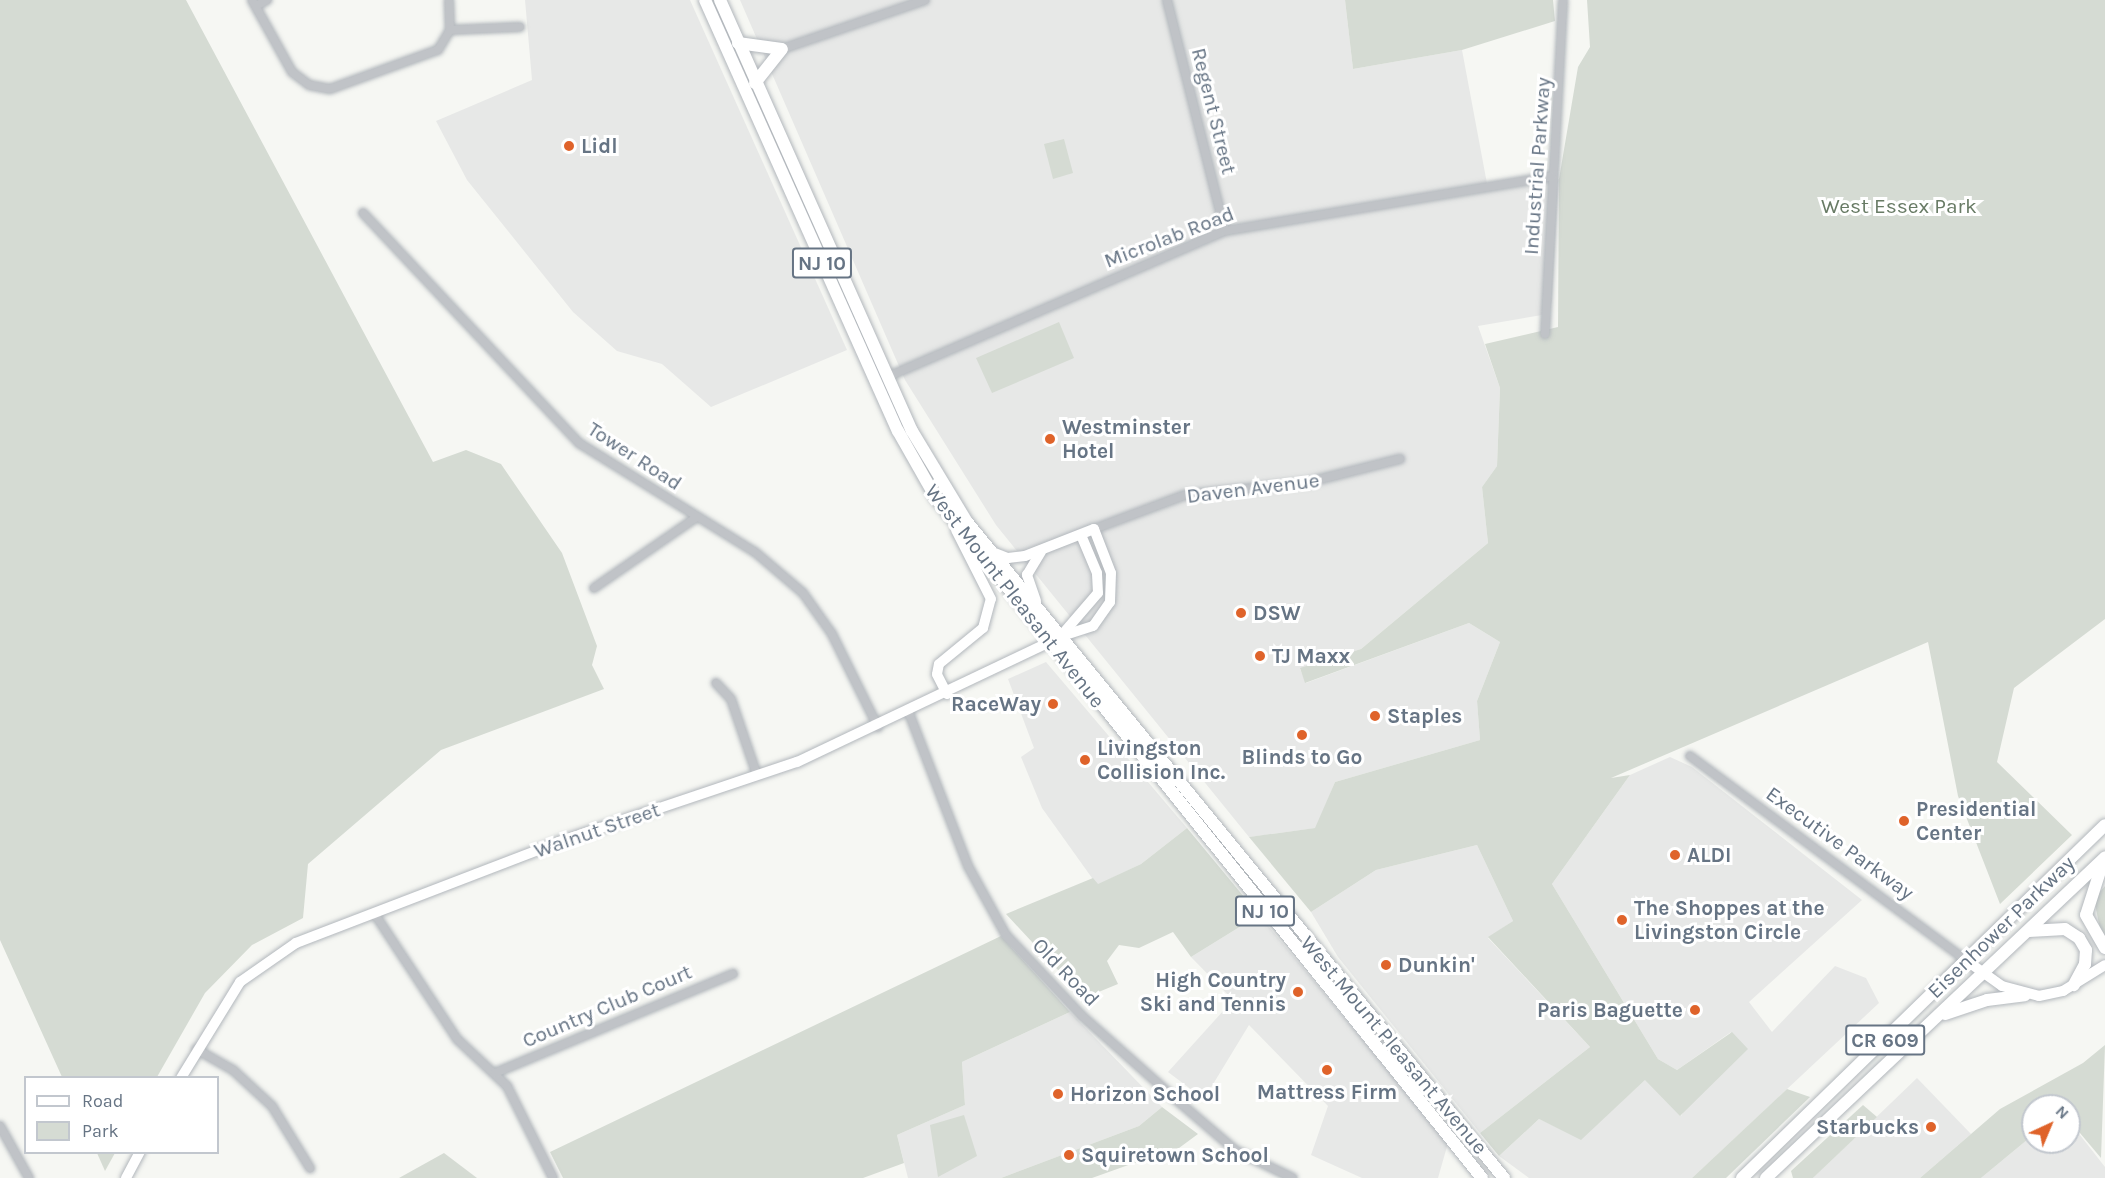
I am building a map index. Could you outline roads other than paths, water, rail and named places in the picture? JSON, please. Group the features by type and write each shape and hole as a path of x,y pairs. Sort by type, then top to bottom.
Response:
{"main road":[{"name":"West Mount Pleasant Avenue","path":"705,0 898,431 950,519 1482,1178"},
{"name":"West Mount Pleasant Avenue","path":"720,0 887,377 923,452 988,549 1504,1178"},
{"path":"738,43 782,49"},
{"path":"755,83 782,49"},
{"name":"Eisenhower Parkway","path":"1742,1178 2105,825"},
{"path":"2105,858 2092,883 2086,915 2105,948"},
{"name":"Eisenhower Parkway","path":"1766,1178 2105,858"},
{"path":"2028,932 2065,929 2079,938 2086,950 2085,964 2074,985"},
{"path":"1936,1018 1987,999 2025,995"}],"street":[{"path":"267,0 254,3 292,72 320,88 349,86 428,57 450,30 449,0"},
{"path":"782,49 925,0"},
{"name":"Regent Street","path":"1167,0 1225,231"},
{"name":"Industrial Parkway","path":"1545,334 1552,176 1565,38 1563,0"},
{"path":"450,30 520,27"},
{"name":"Microlab Road","path":"887,377 1225,231 1552,176"},
{"name":"Tower Road","path":"363,213 579,443 755,552 803,592 832,634 878,728"},
{"name":"Daven Avenue","path":"988,549 1008,558 1041,551 1185,495 1309,482 1400,459"},
{"path":"594,588 697,517"},
{"path":"946,694 937,674 939,664 983,628 991,599 950,519"},
{"name":"Walnut Street","path":"182,1076 227,999 258,965 296,943 757,775 878,728 1060,637 1093,626 1110,602 1111,573 1094,529"},
{"name":"Walnut Street","path":"1060,637 1098,593 1097,573 1081,535"},
{"path":"1041,551 1031,563 1028,582 1051,627"},
{"path":"716,683 731,699 757,775"},
{"name":"Old Road","path":"909,712 968,866 1006,935 1081,1015 1235,1150 1293,1178"},
{"name":"Executive Parkway","path":"1690,756 1967,961"},
{"path":"374,913 457,1039 495,1073 511,1094 553,1178"},
{"path":"1967,961 1983,973 2025,995 2051,994 2074,985 2105,965"},
{"name":"Country Club Court","path":"495,1073 733,974"},
{"path":"196,1049 233,1070 266,1100 310,1168"},
{"path":"0,1126 28,1178"},
{"path":"126,1178 139,1154"}],"place":[{"name":"Lidl","path":"569,146"},
{"name":"Westminster Hotel","path":"1050,439"},
{"name":"DSW","path":"1241,613"},
{"name":"TJ Maxx","path":"1260,656"},
{"name":"RaceWay","path":"1053,704"},
{"name":"Staples","path":"1375,716"},
{"name":"Blinds to Go","path":"1302,735"},
{"name":"Livingston Collision Inc.","path":"1085,760"},
{"name":"Presidential Center","path":"1904,821"},
{"name":"ALDI","path":"1675,855"},
{"name":"The Shoppes at the Livingston Circle","path":"1622,920"},
{"name":"Dunkin'","path":"1386,965"},
{"name":"High Country Ski and Tennis","path":"1298,992"},
{"name":"Paris Baguette","path":"1695,1010"},
{"name":"Mattress Firm","path":"1327,1070"},
{"name":"Horizon School","path":"1058,1094"},
{"name":"Starbucks","path":"1931,1127"},
{"name":"Squiretown School","path":"1069,1155"}],"park label":[{"name":"West Essex Park","path":"1899,206"}]}
